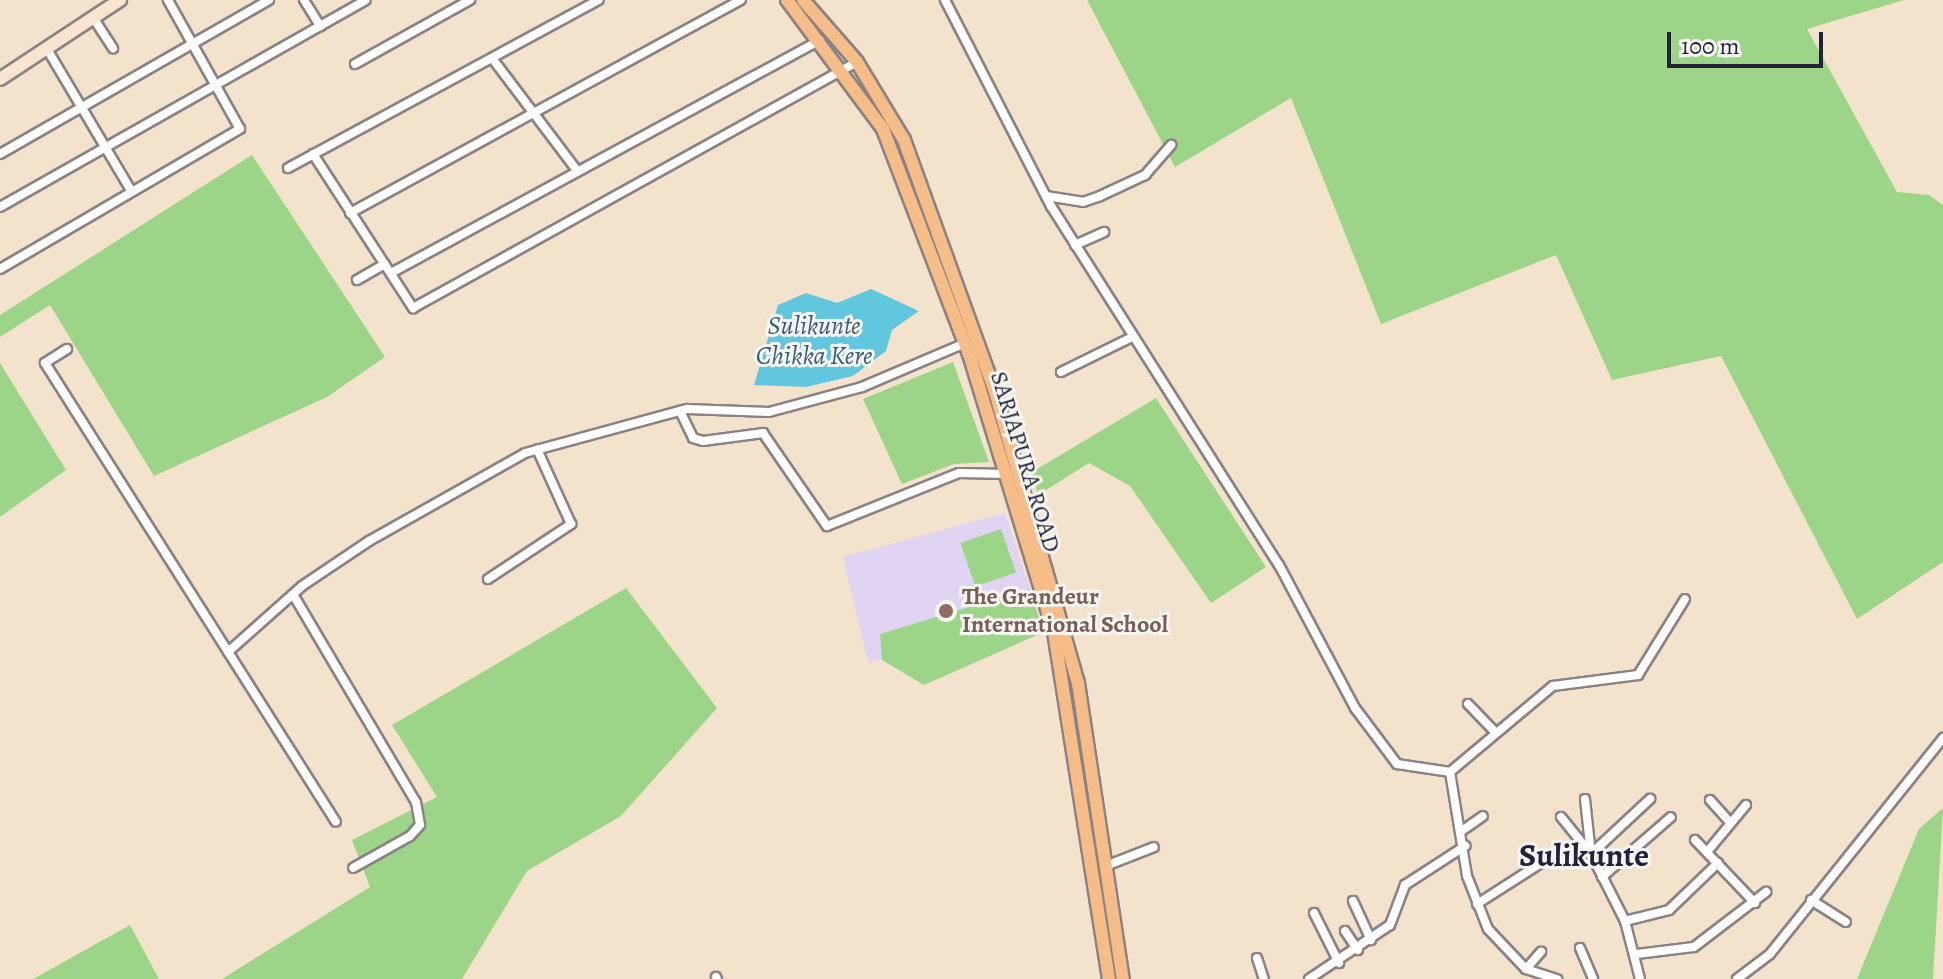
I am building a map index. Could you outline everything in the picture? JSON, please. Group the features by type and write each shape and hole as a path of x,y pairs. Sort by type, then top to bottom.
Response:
{"main road":[{"name":"SARJAPURA ROAD","path":"787,0 844,69 897,160 965,343 1054,632 1109,979"},
{"name":"SARJAPURA ROAD","path":"803,0 857,62 904,140 1020,471 1066,629 1108,865 1123,979"}],"street":[{"path":"0,78 94,19 105,5 120,0"},
{"path":"0,269 240,129 168,0"},
{"path":"0,154 269,0"},
{"path":"304,0 320,26"},
{"path":"0,207 366,0"},
{"path":"355,64 470,0"},
{"path":"288,168 599,0"},
{"path":"350,213 741,0"},
{"path":"945,0 1046,196 1130,338 1279,565 1355,708 1397,764 1450,772"},
{"path":"94,19 113,48"},
{"path":"391,273 576,169 821,39"},
{"path":"47,49 132,192"},
{"path":"492,58 576,169"},
{"path":"313,154 413,308 857,62"},
{"path":"1046,196 1083,202 1100,196 1145,175 1171,145"},
{"path":"1075,245 1104,232"},
{"path":"357,280 385,264"},
{"path":"1061,372 1130,338"},
{"path":"228,652 294,596 369,541 537,449 680,411 769,412 862,387 965,343"},
{"path":"67,349 45,363 336,822"},
{"path":"680,411 693,438 703,441 763,433 827,526 959,473 1006,474 1020,471"},
{"path":"488,579 571,524 537,449"},
{"path":"294,596 416,802 420,825 410,836 353,868"},
{"path":"1450,772 1553,686 1638,675 1685,599"},
{"path":"1468,704 1495,732"},
{"path":"1737,979 1764,960 1943,738"},
{"path":"1450,772 1477,904 1501,947 1526,969 1557,979"},
{"path":"1585,799 1591,854"},
{"path":"1591,854 1650,799"},
{"path":"1710,800 1728,820"},
{"path":"1707,852 1728,820 1746,805"},
{"path":"1463,830 1483,816"},
{"path":"1561,817 1591,854 1625,921 1637,954 1640,979"},
{"path":"1602,877 1671,817"},
{"path":"1695,840 1755,903"},
{"path":"1309,979 1339,963 1395,921 1405,885 1465,846"},
{"path":"1108,865 1154,847"},
{"path":"1477,904 1544,861"},
{"path":"1625,921 1669,910 1718,863"},
{"path":"1637,954 1694,947 1766,892"},
{"path":"1811,900 1846,922"},
{"path":"1353,901 1371,940"},
{"path":"1314,913 1339,963"},
{"path":"1345,931 1358,950"},
{"path":"1580,948 1593,979"},
{"path":"1526,969 1541,952"},
{"path":"1257,958 1264,979"}],"shaded area":[{"name":"The Grandeur International School","path":"1005,513 1044,632 924,685 882,660 868,663 843,557"}],"green space":[{"path":"1087,0 1904,0 1807,29 1897,192 1929,195 1943,205 1943,562 1857,619 1721,356 1612,380 1556,255 1381,324 1291,98 1175,167"},
{"path":"252,155 385,357 327,397 154,476 50,305 0,337 0,315"},
{"path":"953,362 989,462 954,464 902,484 863,399"},
{"path":"0,363 66,470 0,517"},
{"path":"1156,398 1266,567 1211,603 1130,486 1089,463 1038,495 1032,472"},
{"path":"1001,529 1016,572 975,586 960,543"},
{"path":"626,588 717,708 621,816 527,871 462,979 222,979 370,887 352,840 437,797 392,725"},
{"path":"1029,589 1044,632 924,685 882,660 880,634"},
{"path":"1943,808 1933,979 1857,979 1919,829"},
{"path":"130,925 159,979 33,979"}],"water":[{"name":"Sulikunte Chikka Kere","path":"871,289 919,311 892,330 886,351 853,376 806,387 754,385 778,305 806,293 837,303"}],"place":[{"name":"The Grandeur International School","path":"946,611"}],"district":[{"name":"Sulikunte","path":"1584,855"}]}
